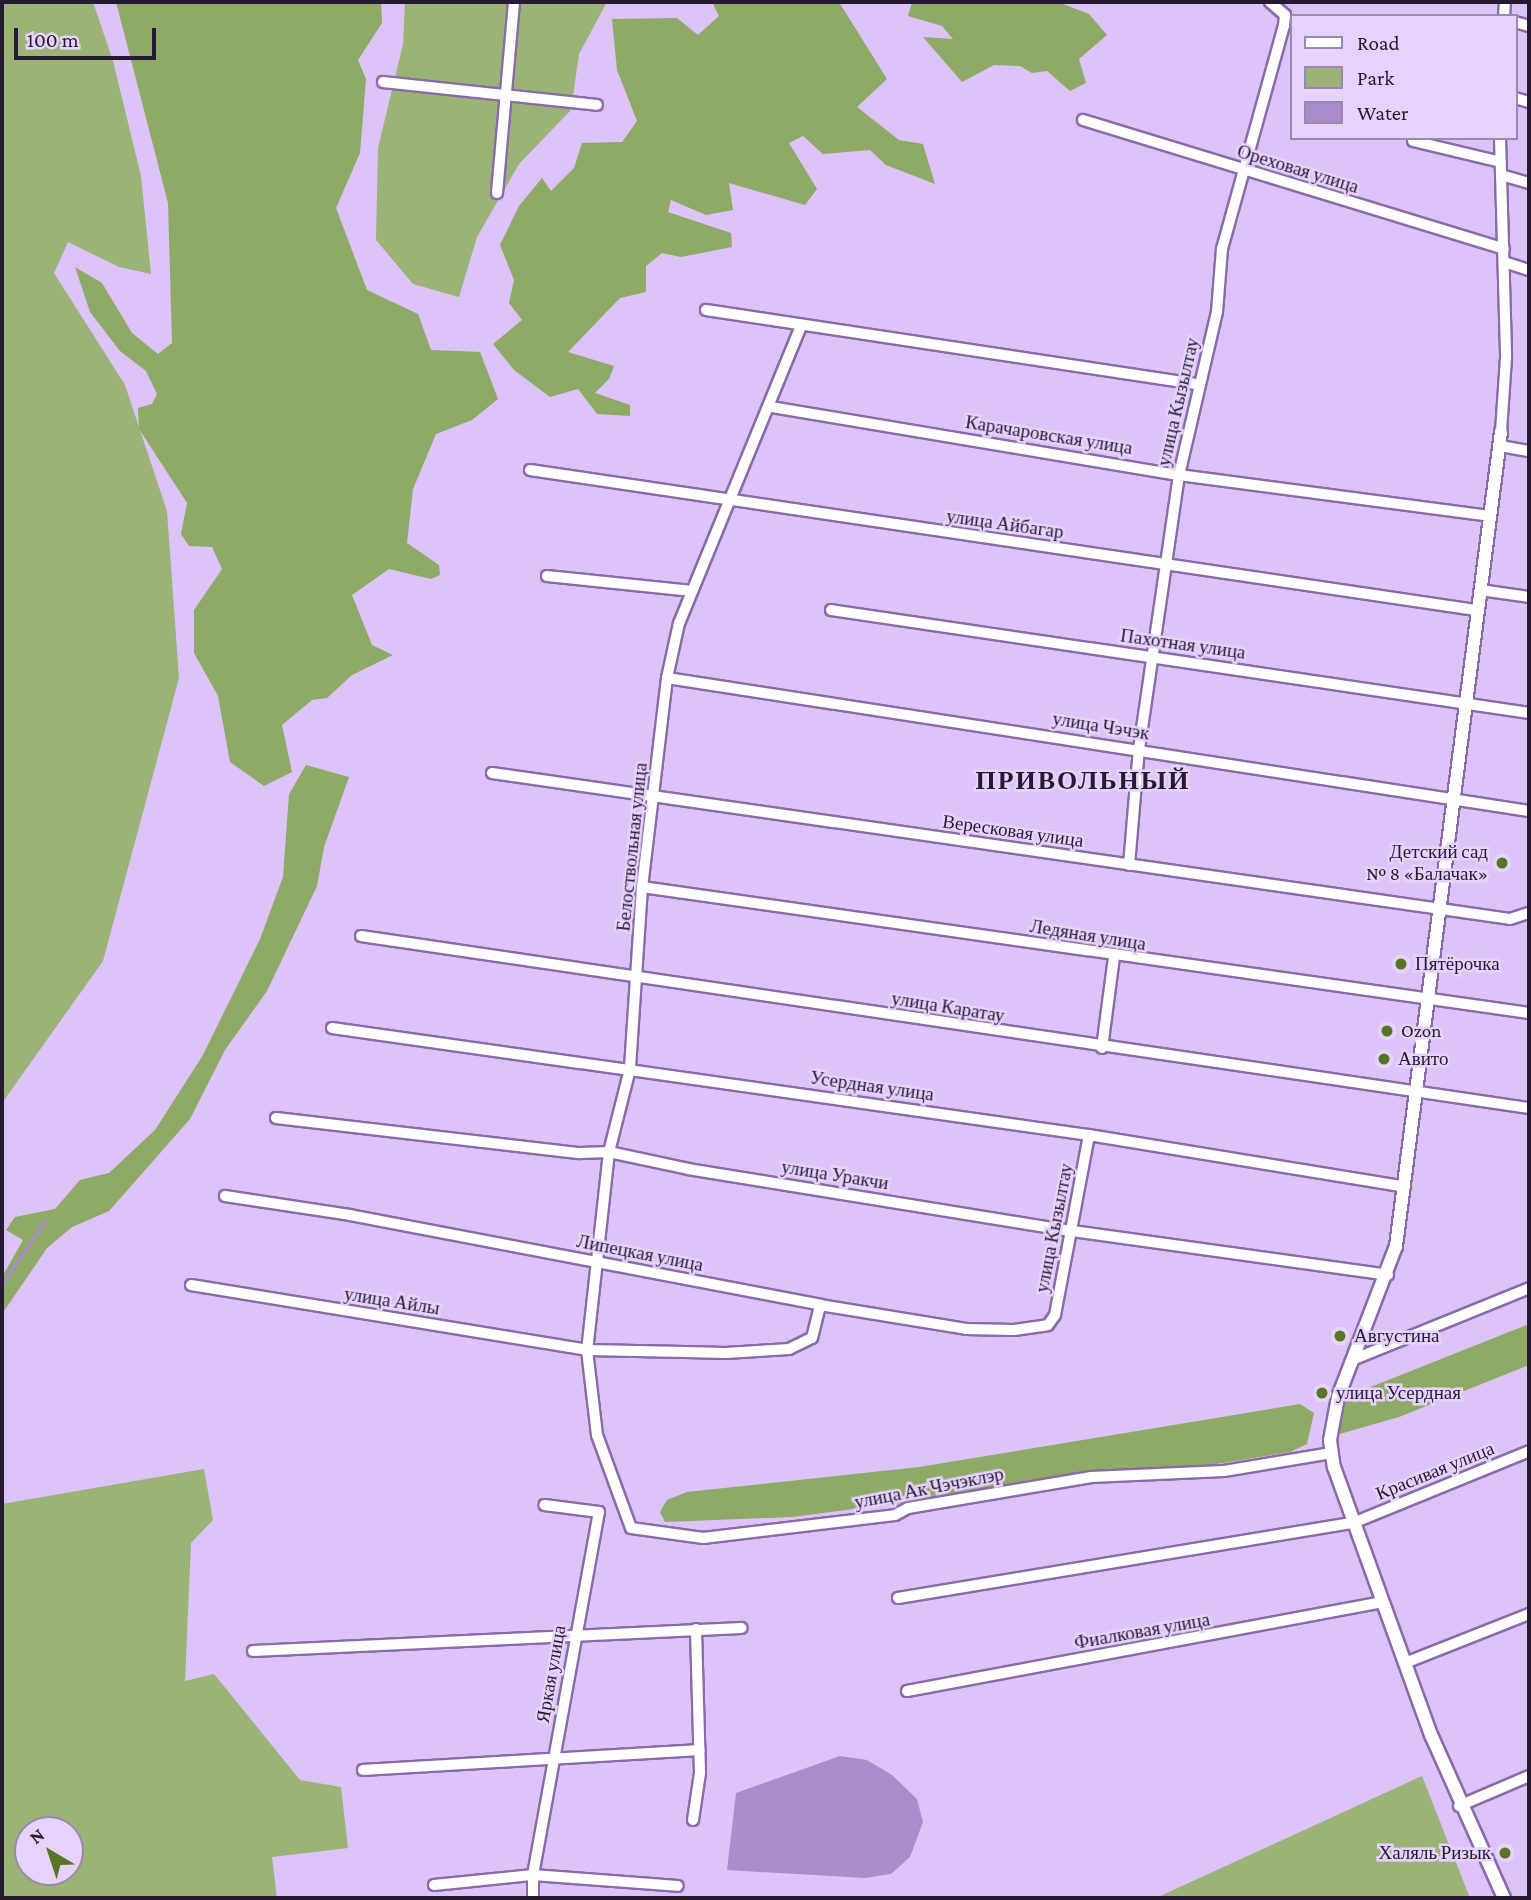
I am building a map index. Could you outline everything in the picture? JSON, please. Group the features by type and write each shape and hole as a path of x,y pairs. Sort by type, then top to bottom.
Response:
{"street":[{"path":"497,193 514,2"},
{"name":"улица Кызылтау","path":"1129,865 1139,749 1179,475 1197,384 1205,368 1222,249 1284,26 1285,15 1270,2"},
{"path":"383,82 597,105"},
{"name":"Ореховая улица","path":"1083,120 1504,249"},
{"path":"1500,140 1506,358 1500,446 1476,610 1456,800 1427,1002 1405,1186 1388,1275 1352,1360 1335,1409 1331,1453 1353,1523 1459,1805 1504,1898"},
{"path":"1413,141 1501,162"},
{"path":"1501,175 1529,183"},
{"path":"1504,262 1529,270"},
{"path":"706,310 801,326 813,324 1197,384"},
{"name":"Белоствольная улица","path":"597,1435 587,1350 609,1152 630,1069 639,978 642,887 655,797 667,678 679,623 771,407 801,326"},
{"name":"Карачаровская улица","path":"771,407 1179,475 1489,516"},
{"path":"1500,446 1529,451"},
{"name":"улица Айбагар","path":"530,470 1476,610"},
{"path":"547,576 692,591"},
{"path":"1480,590 1529,597"},
{"name":"Пахотная улица","path":"831,610 1529,713"},
{"name":"улица Чэчэк","path":"667,678 1529,811"},
{"name":"Вересковая улица","path":"492,774 1129,865 1441,906 1510,919 1529,914"},
{"name":"Ледяная улица","path":"642,887 1427,1002 1529,1013"},
{"name":"улица Каратау","path":"361,936 1416,1095 1529,1108"},
{"path":"1102,1048 1114,957"},
{"name":"Усердная улица","path":"332,1028 1088,1135 1405,1186"},
{"name":"улица Уракчи","path":"276,1118 580,1153 609,1152 688,1169 1072,1231 1388,1275"},
{"name":"улица Кызылтау","path":"1048,1325 1055,1315 1088,1135"},
{"name":"Липецкая улица","path":"225,1195 820,1305 966,1329 1048,1325"},
{"name":"улица Айлы","path":"191,1285 587,1350 726,1353 789,1349 812,1338 820,1305"},
{"path":"1352,1360 1529,1288"},
{"name":"улица Ак Чэчэклэр","path":"597,1435 631,1528 703,1538 895,1515 908,1508 1091,1477 1224,1471 1331,1453"},
{"name":"Красивая улица","path":"1353,1523 1529,1451"},
{"name":"Яркая улица","path":"533,1898 533,1875 599,1512 544,1505"},
{"path":"898,1598 1353,1523"},
{"name":"Фиалковая улица","path":"907,1691 1383,1602"},
{"path":"1405,1663 1529,1614"},
{"path":"253,1651 741,1628"},
{"path":"693,1820 699,1750 696,1629"},
{"path":"363,1770 699,1750"},
{"path":"1459,1805 1529,1776"},
{"path":"434,1885 533,1875 678,1886"}],"green space":[{"path":"2,2 93,2 113,61 141,176 151,274 119,267 68,242 54,273 125,385 167,511 179,678 103,961 2,1103"},
{"path":"116,2 381,2 382,23 358,60 366,79 360,153 336,208 367,290 418,314 431,350 480,352 498,399 472,420 436,434 413,489 407,543 439,565 440,575 431,579 389,569 352,595 372,645 393,655 352,675 327,698 312,700 282,725 292,772 264,786 230,762 218,696 194,653 194,610 222,569 212,547 189,546 181,534 187,503 139,429 138,408 152,404 157,394 146,371 120,351 90,312 75,267 102,283 132,333 158,354 172,343 168,203"},
{"path":"405,2 607,2 579,54 571,110 519,164 477,237 459,297 413,284 376,240 378,148 403,44"},
{"path":"712,2 839,2 887,79 857,107 899,140 923,144 935,184 886,165 870,150 823,154 803,136 789,143 817,189 805,205 729,183 733,210 706,215 671,200 668,212 731,233 732,247 681,257 662,253 646,266 646,292 620,298 568,352 614,366 609,379 595,393 630,405 630,416 597,414 578,389 550,397 514,370 493,344 522,320 509,303 514,280 500,245 519,206 542,178 551,191 574,168 582,143 622,142 637,121 617,70 612,19 677,18 698,35 719,16"},
{"path":"912,2 1058,2 1089,14 1107,35 1079,59 1086,83 1070,91 1047,71 1032,73 1020,66 994,65 962,82 923,37 953,39 942,26 908,16"},
{"path":"306,765 349,777 324,847 317,886 267,991 225,1050 190,1119 109,1211 72,1227 47,1248 2,1314 2,1277 23,1240 6,1230 15,1217 55,1209 80,1180 109,1173 155,1130 203,1055 260,939 283,877 289,794"},
{"path":"1529,1324 1529,1365 1399,1417 1336,1435 1343,1398"},
{"path":"1300,1404 1314,1413 1307,1444 1290,1452 1174,1471 1066,1474 962,1495 792,1517 665,1522 660,1512 667,1500 687,1492 919,1467"},
{"path":"204,1469 213,1520 191,1543 185,1681 214,1674 300,1780 341,1787 348,1848 272,1857 277,1898 2,1898 2,1504"},
{"path":"1422,1776 1470,1898 1156,1898"}],"water":[{"path":"840,1756 867,1760 892,1775 917,1799 923,1822 910,1857 891,1874 865,1878 727,1870 736,1793"}],"waterway":[{"path":"2,1284 45,1221"}],"place":[{"name":"Детский сад № 8 «Балачак»","path":"1502,863"},
{"name":"Пятёрочка","path":"1401,964"},
{"name":"Ozon","path":"1387,1031"},
{"name":"Авито","path":"1384,1059"},
{"name":"Августина","path":"1340,1336"},
{"name":"улица Усердная","path":"1322,1393"},
{"name":"Халяль Ризык","path":"1505,1853"}],"district":[{"name":"ПРИВОЛЬНЫЙ","path":"1083,781"}]}
